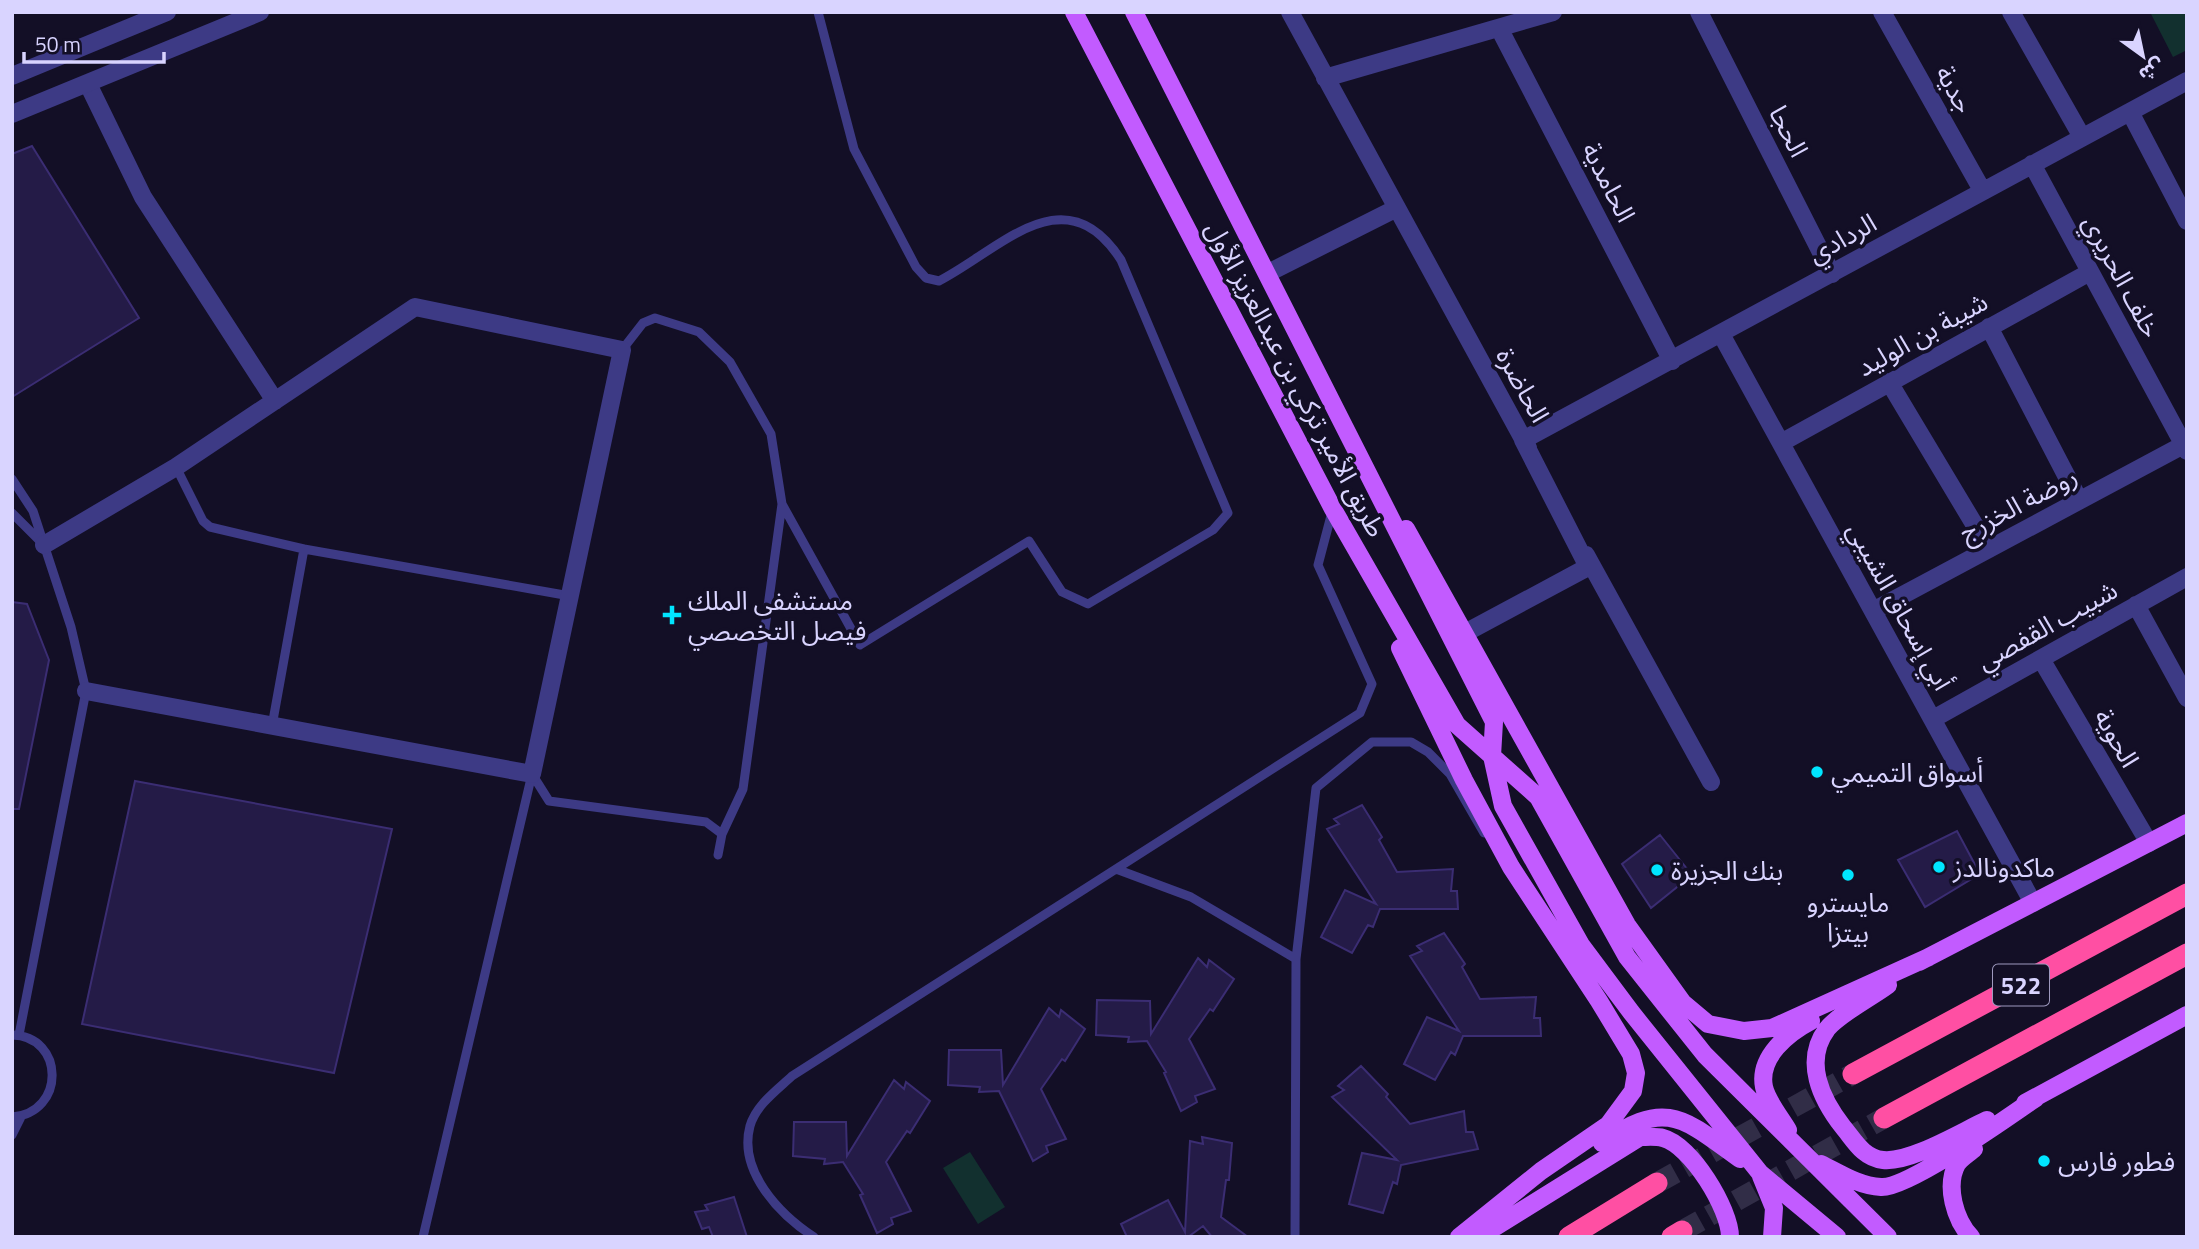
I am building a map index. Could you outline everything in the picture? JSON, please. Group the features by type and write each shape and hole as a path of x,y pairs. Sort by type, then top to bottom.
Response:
{"highway":[{"name":"522","path":"1853,1074 2187,894"},
{"name":"522","path":"1884,1118 2187,954"},
{"path":"1569,1237 1657,1183"}],"main road":[{"name":"طريق الأمير تركي بن عبدالعزيز الأول","path":"1074,12 1333,509 1457,725 1538,797 1636,968 1704,1055 1888,1237"},
{"name":"طريق الأمير تركي بن عبدالعزيز الأول","path":"1132,12 1268,273 1494,723 1492,756 1503,806 1581,945 1630,1012 1760,1173 1837,1237"},
{"path":"1359,458 1416,545 1627,925 1683,1003 1708,1024 1744,1031 1772,1028 1928,957"},
{"path":"1333,509 1464,780 1511,867 1631,1054 1636,1073 1633,1091 1608,1125 1541,1171 1459,1237"},
{"path":"2036,1098 1924,1170 1884,1188 1855,1182 1801,1153 1764,1088 1764,1069 1772,1053 1797,1028 1928,957 2187,824"},
{"path":"1928,957 1828,1027 1818,1045 1815,1063 1817,1082 1834,1116 1862,1152 1880,1160 1900,1160 2036,1098 2184,1021"},
{"path":"1971,1237 1963,1228 1954,1201 1952,1189 1957,1163 2036,1098"},
{"path":"1468,1237 1632,1122 1665,1115 1697,1128 1760,1173 1774,1208 1772,1237"},
{"path":"1479,1237 1640,1137 1664,1138 1686,1152 1705,1177 1730,1237"}],"street":[{"path":"12,76 167,12"},
{"path":"12,114 260,12"},
{"name":"الحاضرة","path":"1290,12 1710,782"},
{"path":"1325,78 1553,12"},
{"name":"الحجا","path":"1699,12 1832,274"},
{"name":"جدية","path":"1882,12 1982,190"},
{"path":"2011,12 2082,137"},
{"name":"الحامدية","path":"1499,28 1672,361"},
{"name":"الردادي","path":"1523,440 2187,81"},
{"path":"88,83 143,197 275,401"},
{"path":"2130,112 2187,221"},
{"name":"خلف الحريري","path":"2032,164 2186,446"},
{"path":"1268,273 1396,208"},
{"name":"شيبة بن الوليد","path":"1781,443 2090,272"},
{"path":"44,545 176,467 415,307 622,350 572,597 532,774 86,691"},
{"path":"1989,327 2079,500"},
{"name":"أبي إسحاق الشيبي","path":"1721,334 2034,903"},
{"path":"1889,382 1989,549"},
{"path":"1465,633 1588,566 1523,440"},
{"name":"روضة الخزرج","path":"1874,611 2079,500 2186,446"},
{"name":"شبيب القفصي","path":"1933,719 2187,577"},
{"path":"2136,606 2187,698"},
{"name":"الحوية","path":"2041,659 2149,843"}],"lane":[{"path":"782,504 860,645 1029,541 1062,592 1088,604 1213,530 1228,513 1121,260 1110,242 1083,222 1049,220 1028,225 939,281 926,278 916,267 854,149 818,12"},
{"path":"622,350 643,323 655,318 699,332 730,362 771,434 782,504 743,789 722,834 718,855"},
{"path":"176,467 203,521 210,527 304,549 572,597"},
{"path":"12,479 33,511 71,627 86,691 16,1035 41,1047 53,1069 49,1094 43,1104 17,1117 12,1135"},
{"path":"814,1237 794,1224 751,1169 748,1144 751,1124 764,1102 792,1076 1360,713 1372,684 1318,565 1333,509"},
{"path":"12,513 44,545"},
{"path":"272,726 304,549"},
{"path":"1295,1237 1296,959 1316,788 1372,743 1411,742 1428,752 1450,774 1478,824 1511,867"},
{"path":"532,774 549,801 706,822 717,827 722,834"},
{"path":"423,1237 532,774"},
{"path":"1115,869 1191,897 1296,959"}],"green space":[{"path":"2150,12 2187,12 2187,50 2173,57"},
{"path":"970,1152 1005,1207 978,1224 943,1168"}],"building":[{"path":"32,146 139,318 12,397 12,154"},
{"path":"12,602 27,604 49,660 19,809 12,809"},
{"path":"135,781 392,829 334,1073 82,1024"},
{"path":"1362,805 1382,837 1379,840 1397,872 1453,869 1451,891 1457,891 1458,909 1380,909 1373,927 1368,925 1352,953 1321,937 1345,890 1376,904 1327,829 1339,824 1334,819"},
{"name":"ماكدونالدز","path":"1957,831 1980,874 1925,907 1898,860"},
{"name":"بنك الجزيرة","path":"1660,835 1692,875 1651,908 1622,864"},
{"path":"1444,933 1465,964 1462,967 1480,999 1536,997 1534,1018 1540,1018 1541,1036 1463,1036 1455,1055 1451,1052 1435,1080 1404,1064 1427,1017 1459,1031 1410,956 1422,951 1417,946"},
{"path":"1198,958 1207,967 1209,960 1234,979 1213,1011 1210,1009 1189,1039 1215,1089 1195,1096 1197,1102 1181,1111 1164,1073 1166,1072 1147,1041 1128,1042 1129,1037 1096,1035 1097,1000 1150,1001 1151,1034"},
{"path":"1049,1008 1059,1017 1061,1010 1085,1029 1065,1061 1062,1059 1041,1089 1066,1139 1046,1146 1048,1152 1033,1161 999,1091 979,1092 980,1087 948,1085 949,1050 1001,1050 1003,1085"},
{"path":"1361,1066 1388,1094 1386,1097 1410,1124 1464,1111 1466,1132 1473,1132 1478,1149 1401,1165 1397,1184 1393,1182 1383,1213 1349,1204 1362,1153 1397,1160 1332,1097 1344,1090 1338,1086"},
{"path":"894,1080 904,1089 906,1082 930,1101 910,1133 907,1131 886,1162 911,1211 891,1218 893,1224 877,1233 860,1195 863,1194 843,1162 824,1164 825,1159 793,1156 794,1122 846,1122 847,1156"},
{"path":"1202,1137 1232,1143 1229,1180 1226,1180 1221,1217 1248,1237 1212,1237 1203,1226 1188,1237 1127,1237 1121,1224 1168,1200 1185,1232 1190,1141 1203,1144"},
{"path":"734,1197 747,1237 713,1237 709,1227 702,1229 695,1212 708,1210 705,1205"}],"tunnel":[{"path":"1657,1183 1853,1074"},
{"path":"1682,1231 1884,1118"}],"place":[{"name":"مستشفى الملك فيصل التخصصي","path":"672,615"},
{"name":"أسواق التميمي","path":"1817,772"},
{"name":"ماكدونالدز","path":"1939,867"},
{"name":"بنك الجزيرة","path":"1657,870"},
{"name":"مايسترو بيتزا","path":"1848,875"},
{"name":"فطور فارس","path":"2044,1161"}]}
